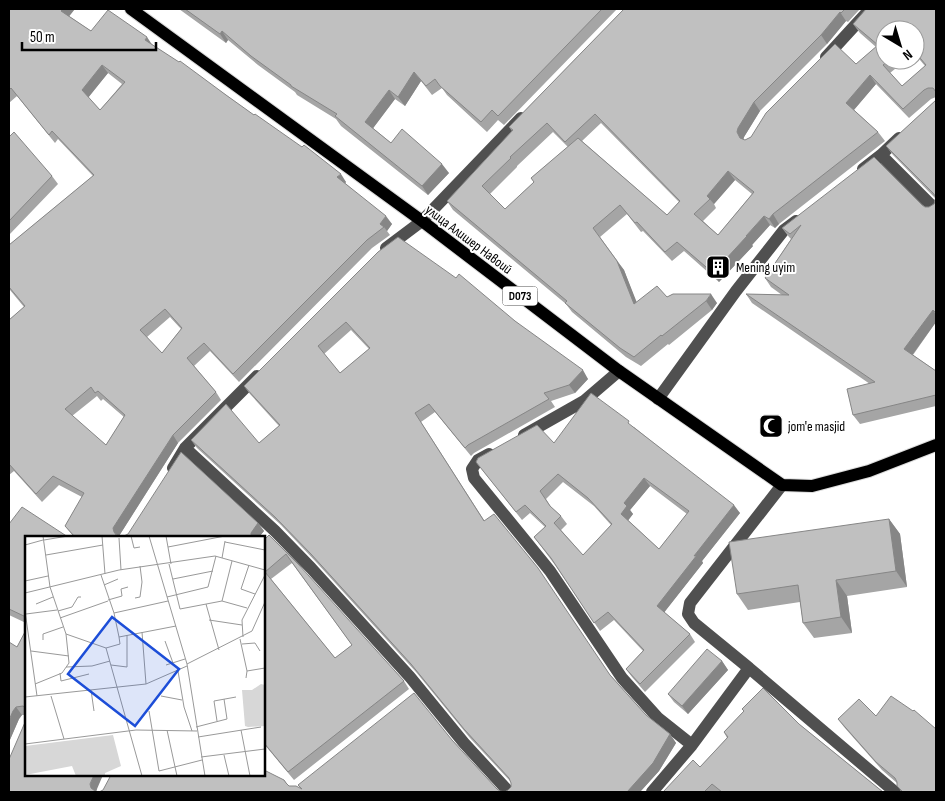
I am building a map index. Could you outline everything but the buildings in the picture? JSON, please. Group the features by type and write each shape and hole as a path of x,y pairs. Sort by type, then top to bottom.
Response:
{"main road":[{"name":"улица Алишер Навоий","path":"131,9 422,221 619,372 782,485"},
{"path":"782,485 812,486 869,471 936,445"}],"street":[{"path":"820,62 870,9"},
{"path":"378,254 422,221 530,109"},
{"path":"851,178 909,130"},
{"path":"881,155 934,208"},
{"path":"658,399 736,291 784,230 807,213"},
{"path":"164,481 185,448 268,365"},
{"path":"619,372 584,401 478,460 472,469 474,478 550,571 622,678 658,718 692,745"},
{"path":"185,448 273,534 311,568 418,693 509,792"},
{"path":"782,485 690,603 688,614 694,623 895,792"},
{"path":"652,792 692,745 749,668"}],"place":[{"name":"Mening uyim","path":"718,267"},
{"name":"jom'e masjid","path":"771,426"}]}
